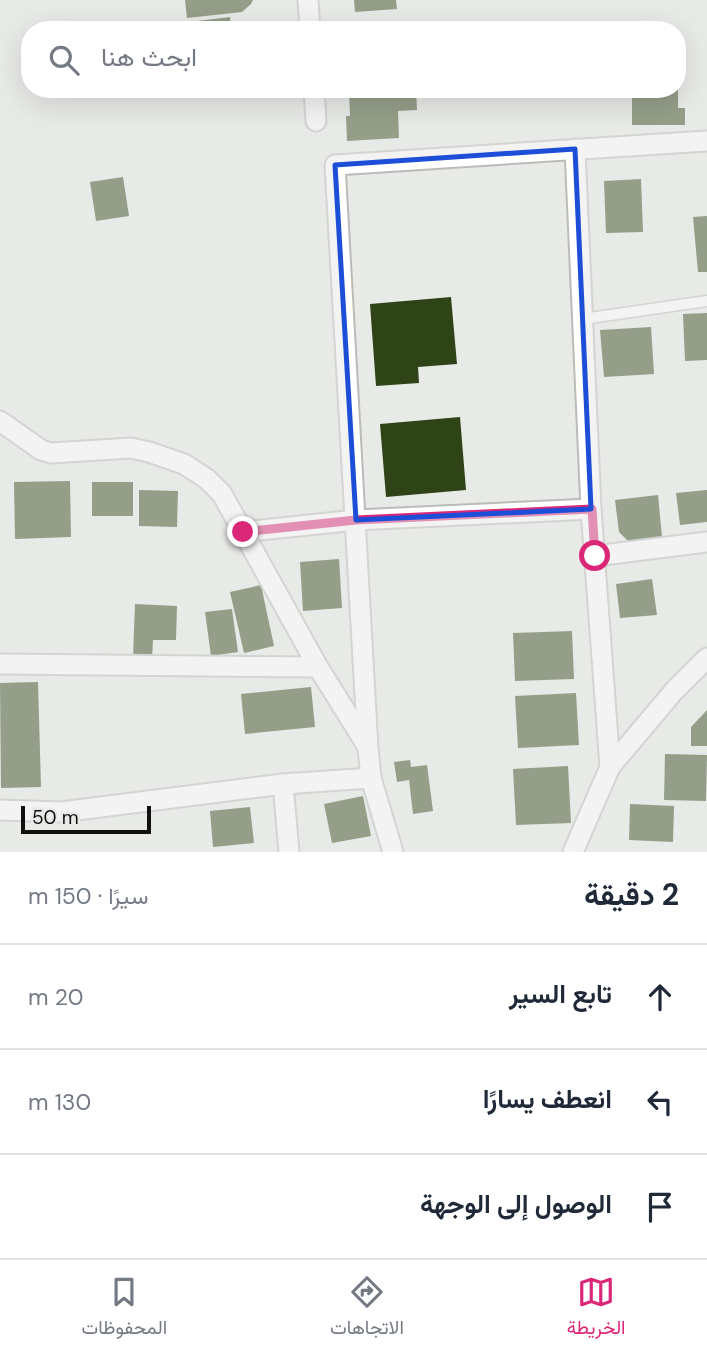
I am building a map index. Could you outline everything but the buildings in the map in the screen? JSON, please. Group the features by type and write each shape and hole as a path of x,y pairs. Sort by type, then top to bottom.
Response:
{"street":[{"path":"308,0 309,21"},
{"path":"315,98 316,121"},
{"path":"393,852 371,778 368,748 335,165 707,141"},
{"path":"575,149 592,509 610,767"},
{"path":"0,421 41,450 51,453 131,448 167,457 207,479 222,494 318,667 368,748"},
{"path":"243,532 356,520 592,509"},
{"path":"595,556 707,542"},
{"path":"573,852 610,767 674,691 707,658"},
{"path":"0,664 318,667"},
{"path":"0,810 61,812 283,784 371,778"},
{"path":"283,784 289,852"}],"lane":[{"path":"583,319 707,301"}],"highlighted area":[{"path":"575,149 591,509 356,520 335,165"}],"route":[{"path":"243,532 356,520 592,509 595,556"}]}
